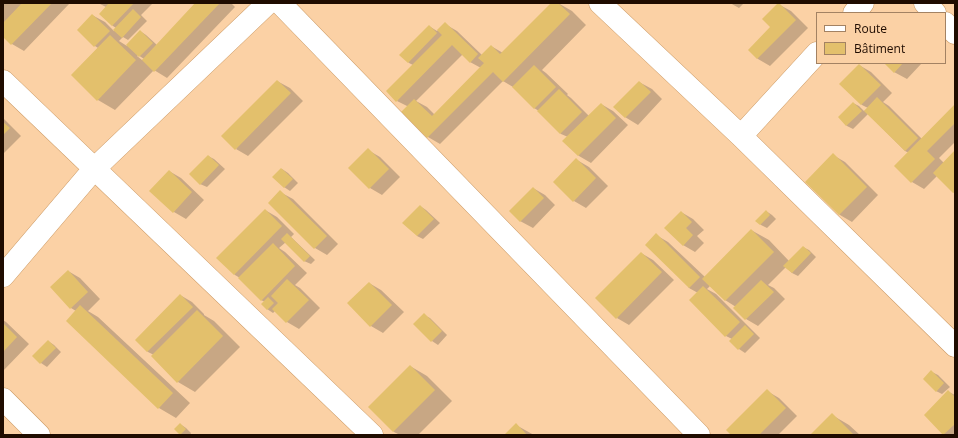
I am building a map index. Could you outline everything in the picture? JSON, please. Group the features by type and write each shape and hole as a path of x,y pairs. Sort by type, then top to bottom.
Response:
{"street":[{"path":"3,276 94,169 268,3"},
{"path":"280,3 699,435"},
{"path":"600,3 741,136 955,346"},
{"path":"855,12 863,3"},
{"path":"925,3 934,12"},
{"path":"946,24 955,33"},
{"path":"741,136 816,54"},
{"path":"3,81 372,435"},
{"path":"3,399 39,435"}],"building":[{"path":"22,3 52,3 11,45 3,37 3,23"},
{"path":"109,3 134,3 112,26 99,14"},
{"path":"195,3 220,3 154,72 142,60"},
{"path":"551,3 558,3 570,14 503,82 493,72 427,138 401,112 414,99 432,116 484,63 478,58 491,45 500,54"},
{"path":"778,3 796,20 757,59 748,50 770,27 762,19"},
{"path":"133,9 141,17 122,38 113,30"},
{"path":"92,14 110,31 94,47 77,30"},
{"path":"445,22 478,54 470,63 452,45 396,102 386,91 442,35 437,30"},
{"path":"429,25 437,33 408,63 399,55"},
{"path":"140,30 153,43 139,57 126,45"},
{"path":"110,35 136,60 97,101 71,75"},
{"path":"859,64 881,85 861,105 839,84"},
{"path":"885,64 902,64 894,73"},
{"path":"534,65 556,87 534,109 512,87"},
{"path":"277,80 291,93 235,150 221,136"},
{"path":"639,81 651,92 625,118 613,107"},
{"path":"559,89 582,112 560,134 537,111"},
{"path":"877,97 918,138 905,151 864,111"},
{"path":"853,102 862,111 846,126 838,117"},
{"path":"601,103 616,118 578,156 562,141"},
{"path":"955,104 955,123 927,151 935,159 911,183 894,166"},
{"path":"3,122 10,128 3,135"},
{"path":"368,148 389,169 369,189 348,168"},
{"path":"955,150 955,192 953,193 933,173"},
{"path":"833,153 867,187 839,215 805,182"},
{"path":"208,155 219,165 200,185 189,174"},
{"path":"576,158 596,178 573,202 553,182"},
{"path":"281,168 293,179 284,188 272,177"},
{"path":"169,170 192,192 173,213 149,191"},
{"path":"533,187 544,198 520,222 509,211"},
{"path":"280,190 327,236 314,249 268,203"},
{"path":"420,205 434,219 417,236 402,223"},
{"path":"265,209 282,226 234,275 216,258"},
{"path":"766,210 770,215 760,225 755,221"},
{"path":"681,211 692,222 686,228 693,235 683,246 664,228"},
{"path":"751,229 774,252 725,301 702,279"},
{"path":"287,233 310,256 304,262 281,239"},
{"path":"656,233 700,277 689,288 645,245"},
{"path":"273,243 295,266 261,301 238,278"},
{"path":"803,246 811,253 792,273 783,266"},
{"path":"641,252 662,272 616,319 595,298"},
{"path":"68,270 88,292 70,309 50,287"},
{"path":"287,279 309,300 286,323 272,309 278,303 271,296"},
{"path":"761,280 774,292 745,320 733,308"},
{"path":"369,282 392,305 370,327 347,303"},
{"path":"703,286 740,322 725,337 689,300"},
{"path":"180,294 193,307 147,352 135,340"},
{"path":"268,297 274,303 267,310 261,304"},
{"path":"80,305 173,393 158,409 66,321"},
{"path":"197,310 223,336 177,383 151,356"},
{"path":"424,313 442,331 431,342 413,324"},
{"path":"3,323 17,337 3,352"},
{"path":"745,325 754,334 738,350 729,341"},
{"path":"48,340 56,348 40,364 32,356"},
{"path":"410,365 435,390 393,432 368,407"},
{"path":"931,370 944,383 936,392 923,379"},
{"path":"767,389 786,408 759,435 731,435 726,430"},
{"path":"948,390 955,397 955,424 943,435 924,415"},
{"path":"832,413 854,435 810,435"},
{"path":"180,423 186,429 180,435 174,429"},
{"path":"516,423 527,435 504,435"}]}
